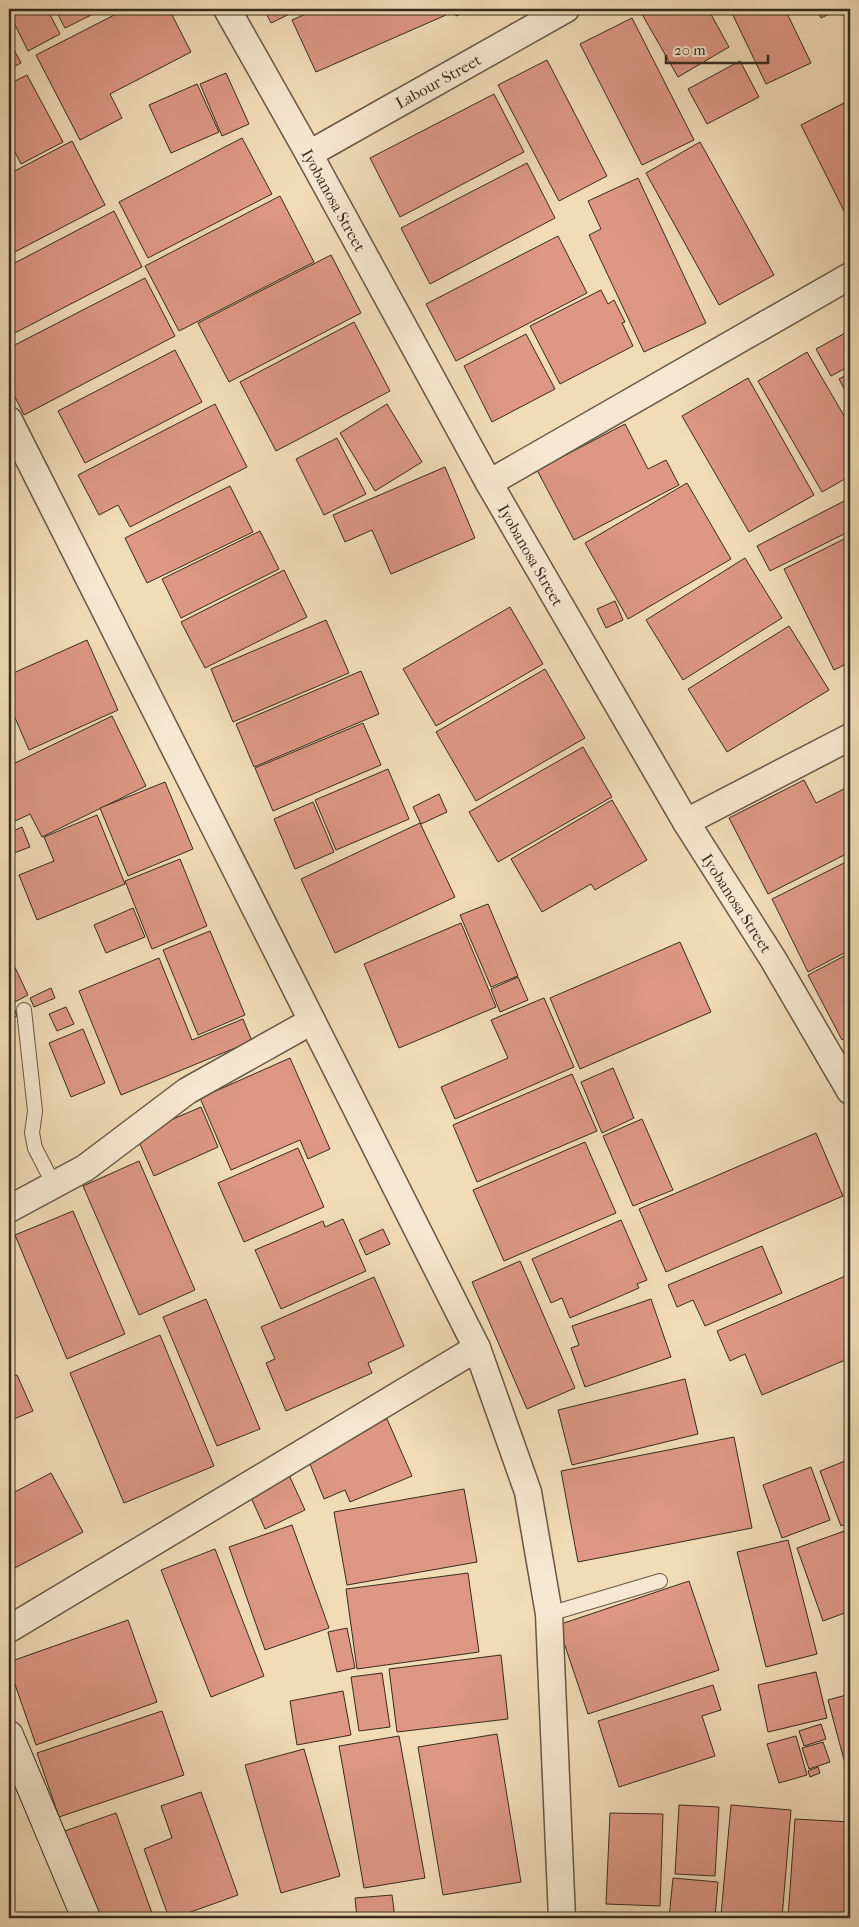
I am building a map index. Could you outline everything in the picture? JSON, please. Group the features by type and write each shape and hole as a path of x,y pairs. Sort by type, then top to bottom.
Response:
{"street":[{"name":"Iyobanosa Street","path":"227,9 309,154 489,483 686,822 773,959 850,1091"},
{"name":"Labour Street","path":"309,154 566,9"},
{"path":"489,483 850,276"},
{"path":"9,420 477,1348 528,1492 549,1614 562,1918"},
{"path":"686,822 850,737"},
{"path":"9,1209 85,1168 187,1092 312,1022"},
{"path":"9,1629 477,1348"},
{"path":"9,1735 86,1918"}],"lane":[{"path":"24,1010 34,1111 32,1133 35,1148 54,1185"},
{"path":"549,1614 660,1581"}],"building":[{"path":"9,9 47,9 60,34 28,51 9,13"},
{"path":"55,9 103,9 65,28"},
{"path":"126,9 169,9 191,52 110,94 122,118 80,140 36,55"},
{"path":"264,9 300,9 271,23"},
{"path":"317,9 443,9 446,15 316,72 292,20"},
{"path":"453,9 473,9 456,16"},
{"path":"639,9 708,9 729,47 678,77"},
{"path":"730,9 785,9 811,63 766,84"},
{"path":"816,9 839,9 821,18"},
{"path":"632,18 694,140 642,165 580,44"},
{"path":"9,40 21,63 9,69"},
{"path":"547,60 607,176 559,201 498,85"},
{"path":"740,61 759,97 707,124 688,89"},
{"path":"226,73 249,124 222,136 200,84"},
{"path":"27,75 63,142 21,164 9,140 9,84"},
{"path":"197,84 219,132 171,153 149,105"},
{"path":"494,94 524,152 400,217 370,158"},
{"path":"850,100 850,223 801,125"},
{"path":"242,138 272,194 148,258 119,202"},
{"path":"72,141 105,205 9,255 9,174"},
{"path":"700,142 774,275 719,305 646,173"},
{"path":"527,163 555,218 430,284 401,228"},
{"path":"638,178 706,323 644,352 589,235 601,229 588,201"},
{"path":"280,196 314,262 179,331 145,266"},
{"path":"114,211 142,267 9,336 9,266"},
{"path":"558,236 587,293 456,361 426,304"},
{"path":"331,255 361,313 229,382 198,323"},
{"path":"145,278 175,336 24,415 9,385 9,348"},
{"path":"601,290 608,304 614,300 625,322 622,323 633,346 560,384 530,326"},
{"path":"354,322 390,391 276,451 240,382"},
{"path":"847,332 850,339 850,366 831,376 816,349"},
{"path":"526,334 555,389 492,422 464,366"},
{"path":"175,350 202,402 85,463 58,411"},
{"path":"807,352 850,426 850,476 822,492 758,381"},
{"path":"850,373 850,400 839,379"},
{"path":"748,378 814,495 749,532 682,416"},
{"path":"215,404 247,467 130,527 118,505 99,515 78,475"},
{"path":"387,404 422,462 375,491 340,433"},
{"path":"625,424 648,469 666,460 679,485 574,540 537,470"},
{"path":"337,438 366,494 324,515 296,459"},
{"path":"445,467 475,538 391,574 372,530 345,542 333,515"},
{"path":"687,483 731,559 628,619 585,543"},
{"path":"230,486 253,532 147,583 125,538"},
{"path":"850,498 850,531 770,571 757,546"},
{"path":"260,531 279,569 181,618 162,579"},
{"path":"850,536 850,662 834,670 784,569"},
{"path":"745,558 782,618 683,680 646,620"},
{"path":"284,570 307,617 205,668 181,622"},
{"path":"615,601 623,620 606,628 597,609"},
{"path":"510,607 543,664 436,726 403,669"},
{"path":"326,620 349,673 233,722 211,669"},
{"path":"789,626 829,690 727,752 688,689"},
{"path":"87,640 118,710 29,750 9,704 9,675"},
{"path":"545,669 585,738 476,801 436,732"},
{"path":"361,671 379,714 254,767 236,724"},
{"path":"112,716 146,786 42,837 30,814 9,824 9,766"},
{"path":"363,723 381,765 273,811 255,768"},
{"path":"583,747 612,797 498,862 469,812"},
{"path":"388,769 409,819 336,850 315,800"},
{"path":"804,780 816,803 848,787 850,791 850,852 768,894 729,818"},
{"path":"165,782 193,849 128,876 100,808"},
{"path":"439,794 447,812 421,824 413,807"},
{"path":"612,800 647,860 595,890 591,884 542,912 511,859"},
{"path":"313,802 334,852 295,869 274,819"},
{"path":"97,815 125,884 37,920 19,875 54,861 44,837"},
{"path":"420,823 455,897 335,953 301,879"},
{"path":"22,827 30,847 9,855 9,833"},
{"path":"180,859 207,926 152,949 125,881"},
{"path":"850,860 850,950 808,972 772,899"},
{"path":"488,904 518,976 491,987 460,915"},
{"path":"133,908 145,937 106,953 94,925"},
{"path":"461,923 496,1007 399,1048 364,964"},
{"path":"210,931 245,1015 198,1035 163,950"},
{"path":"680,942 711,1012 580,1069 550,998"},
{"path":"850,953 850,1036 842,1040 808,975"},
{"path":"159,958 192,1040 243,1019 252,1041 121,1095 79,991"},
{"path":"11,959 28,995 9,1005 9,960"},
{"path":"518,977 528,1000 500,1012 491,989"},
{"path":"51,988 55,998 34,1007 30,998"},
{"path":"544,998 574,1067 455,1119 441,1087 508,1058 491,1020"},
{"path":"13,1005 17,1016 9,1019 9,1007"},
{"path":"66,1007 74,1024 57,1031 49,1014"},
{"path":"83,1029 105,1083 71,1097 49,1043"},
{"path":"290,1058 330,1149 308,1159 300,1140 231,1170 200,1098"},
{"path":"613,1068 634,1118 602,1133 581,1082"},
{"path":"572,1074 597,1131 477,1182 453,1125"},
{"path":"201,1107 218,1147 154,1176 136,1135"},
{"path":"642,1119 673,1190 633,1206 603,1136"},
{"path":"816,1133 843,1196 666,1272 639,1209"},
{"path":"585,1142 616,1213 504,1261 473,1190"},
{"path":"298,1148 324,1207 244,1242 218,1183"},
{"path":"139,1161 195,1290 139,1315 83,1186"},
{"path":"73,1211 125,1334 67,1359 15,1235"},
{"path":"343,1219 366,1271 281,1309 255,1250 323,1221 325,1227"},
{"path":"621,1220 647,1280 637,1284 639,1288 570,1318 562,1298 551,1303 532,1259"},
{"path":"383,1229 390,1244 366,1255 359,1240"},
{"path":"762,1246 782,1293 705,1326 693,1300 677,1307 668,1285"},
{"path":"520,1261 575,1388 527,1409 472,1282"},
{"path":"850,1274 850,1358 762,1395 745,1354 730,1361 717,1331"},
{"path":"374,1277 404,1346 368,1363 372,1373 286,1411 266,1363 275,1359 261,1327"},
{"path":"206,1299 260,1429 217,1446 163,1317"},
{"path":"651,1299 671,1357 585,1387 571,1348 579,1345 572,1326"},
{"path":"160,1335 214,1466 124,1503 70,1373"},
{"path":"17,1375 33,1411 9,1421 9,1378"},
{"path":"685,1379 698,1434 572,1465 558,1410"},
{"path":"387,1419 412,1476 350,1502 345,1490 324,1499 306,1454"},
{"path":"734,1437 752,1528 578,1562 561,1471"},
{"path":"850,1459 850,1522 841,1526 820,1471"},
{"path":"811,1467 830,1520 782,1538 763,1485"},
{"path":"51,1473 83,1532 9,1571 9,1495"},
{"path":"289,1475 305,1510 265,1529 249,1493"},
{"path":"464,1489 477,1562 347,1585 334,1512"},
{"path":"292,1525 329,1628 265,1650 229,1547"},
{"path":"850,1529 850,1611 823,1621 797,1548"},
{"path":"788,1540 817,1654 766,1667 737,1552"},
{"path":"215,1549 264,1676 211,1697 161,1570"},
{"path":"468,1573 479,1652 357,1669 346,1589"},
{"path":"689,1581 719,1670 588,1714 558,1625"},
{"path":"128,1620 157,1702 36,1745 9,1667 9,1662"},
{"path":"347,1628 355,1668 337,1672 328,1632"},
{"path":"501,1655 508,1719 397,1732 389,1669"},
{"path":"816,1672 827,1718 768,1732 758,1685"},
{"path":"382,1673 390,1727 359,1731 351,1677"},
{"path":"713,1685 721,1710 702,1716 715,1756 619,1787 598,1721"},
{"path":"343,1691 351,1735 297,1745 290,1701"},
{"path":"850,1694 850,1782 828,1700"},
{"path":"162,1711 184,1775 59,1817 37,1753"},
{"path":"821,1724 826,1739 804,1746 799,1731"},
{"path":"497,1734 521,1882 443,1895 418,1747"},
{"path":"399,1736 425,1878 364,1888 339,1746"},
{"path":"796,1736 807,1775 779,1783 767,1744"},
{"path":"823,1742 830,1762 809,1769 802,1748"},
{"path":"304,1749 340,1876 281,1893 245,1765"},
{"path":"818,1767 820,1773 810,1777 808,1771"},
{"path":"201,1792 238,1895 174,1918 169,1918 144,1849 172,1838 161,1806"},
{"path":"679,1805 719,1807 715,1876 675,1874"},
{"path":"731,1805 791,1810 782,1918 721,1915"},
{"path":"116,1813 153,1916 148,1918 93,1918 62,1832"},
{"path":"610,1813 663,1814 660,1906 606,1904"},
{"path":"795,1819 850,1822 846,1918 788,1918"},
{"path":"673,1878 718,1882 715,1918 669,1918"},
{"path":"392,1895 395,1918 357,1918 355,1898"},
{"path":"579,1912 660,1913 660,1918 579,1918"}]}
